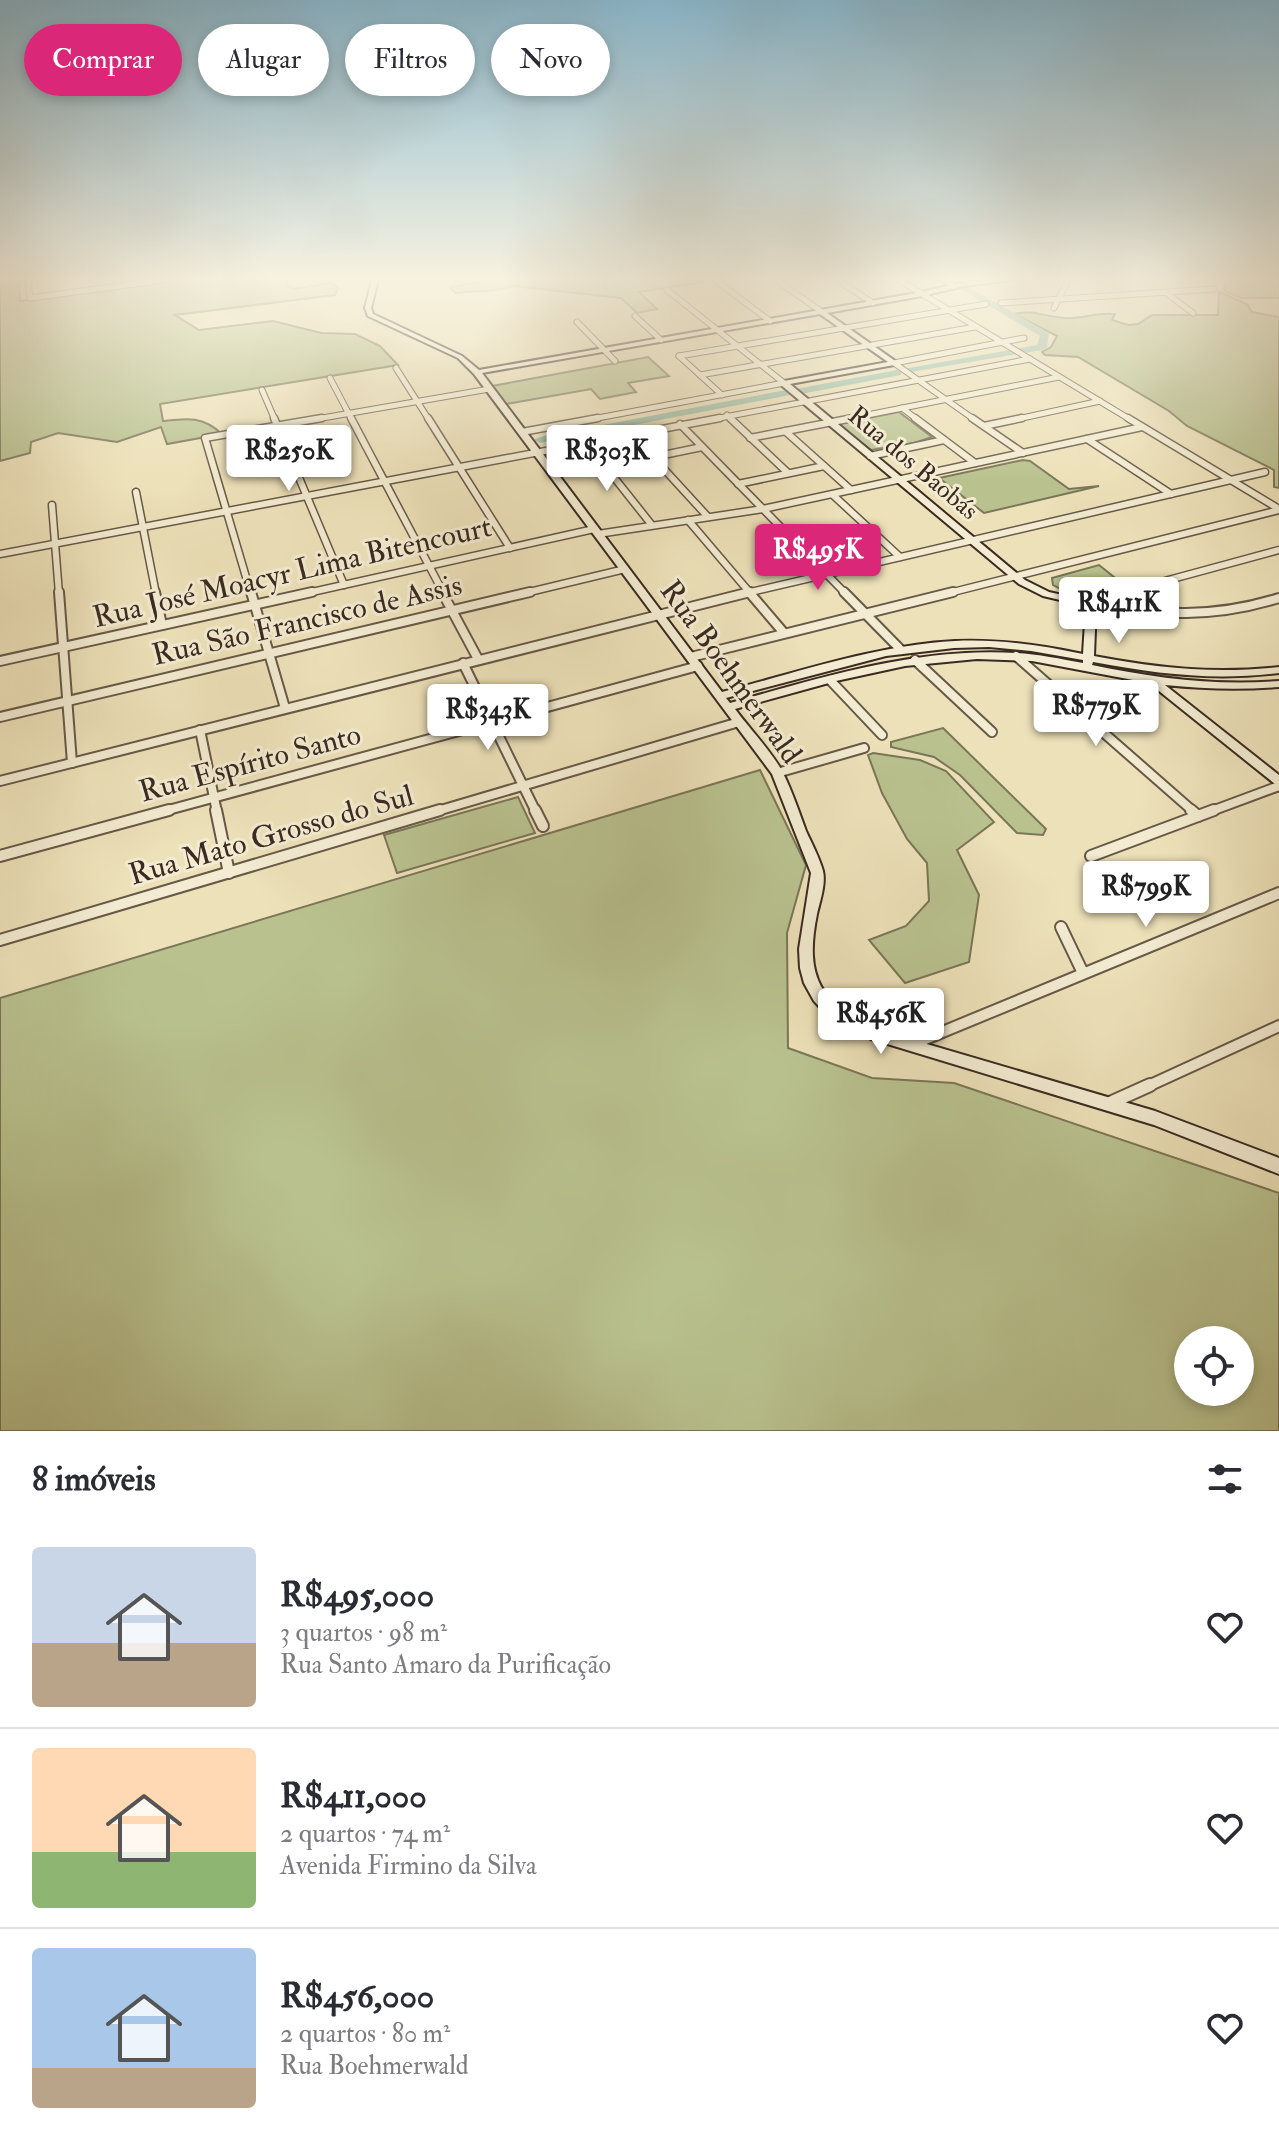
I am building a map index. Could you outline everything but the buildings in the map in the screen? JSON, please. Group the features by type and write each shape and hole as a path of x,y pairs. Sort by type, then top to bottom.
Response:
{"street":[{"name":"Rua Boehmerwald","path":"438,347 460,357 477,372 777,773 817,873 806,945 809,979 822,1004 841,1019 910,1045 1109,1104 1279,1166"},
{"path":"601,347 615,361"},
{"path":"477,372 622,347"},
{"path":"722,395 679,356 732,347"},
{"path":"738,347 784,383"},
{"path":"700,375 866,347"},
{"path":"871,347 1023,453"},
{"path":"522,432 977,347"},
{"path":"1010,347 1279,510"},
{"path":"0,554 1030,359"},
{"path":"396,368 510,548"},
{"path":"750,438 1059,377"},
{"path":"330,378 478,659"},
{"name":"Rua dos Baobás","path":"784,383 1014,576 1046,594 1091,604"},
{"path":"285,708 205,438 489,389"},
{"path":"262,390 344,585"},
{"path":"984,426 1100,401"},
{"path":"902,408 975,463"},
{"path":"727,415 788,473"},
{"path":"680,424 901,650"},
{"name":"Rua José Moacyr Lima Bitencourt","path":"0,661 510,548 596,531 763,509 1142,427"},
{"path":"785,431 851,490"},
{"path":"1087,439 1171,494"},
{"path":"870,456 944,440"},
{"path":"586,442 651,524"},
{"path":"605,467 702,447"},
{"path":"653,457 708,517"},
{"path":"738,484 824,466"},
{"path":"0,781 658,613 1265,472"},
{"path":"136,492 162,625"},
{"path":"833,495 900,557"},
{"path":"52,505 72,763"},
{"name":"Rua Espírito Santo","path":"0,856 492,722 784,633 1279,510"},
{"path":"688,520 784,633"},
{"path":"1091,604 1108,596 1279,550"},
{"name":"Rua São Francisco de Assis","path":"0,717 625,569"},
{"path":"1091,604 1160,615 1199,617 1240,611 1279,598"},
{"path":"1088,662 1091,604"},
{"path":"724,701 901,650 991,644 1088,662 1152,680 1232,686 1279,684"},
{"path":"724,701 914,659 961,655 1016,656 1215,674 1279,670"},
{"path":"1016,656 1198,816"},
{"path":"914,659 992,732"},
{"path":"463,663 543,826"},
{"path":"1091,856 1279,783 1152,680 1142,668"},
{"path":"830,680 882,735"},
{"name":"Rua Mato Grosso do Sul","path":"0,940 739,722"},
{"path":"200,730 229,873"},
{"path":"777,773 864,748"},
{"path":"910,1045 1279,893"},
{"path":"1061,927 1083,973"},
{"path":"1109,1104 1279,1026"}],"green space":[{"path":"0,347 381,347 398,365 160,404 163,421 195,420 208,424 222,434 167,444 161,427 117,442 58,433 31,442 30,453 0,461"},
{"path":"1051,347 1279,347 1279,488 1274,487 1274,470 1187,426 1169,411 1078,357 1045,355 1042,352"},
{"path":"648,357 669,376 628,383 636,392 600,399 591,389 506,404 492,386"},
{"path":"899,412 932,437 871,450 838,424"},
{"path":"1030,461 1069,489 1099,486 984,513 939,478"},
{"path":"1099,565 1125,586 1088,596 1072,594 1053,585 1052,578"},
{"path":"943,728 1046,829 1043,835 1017,833 960,775 934,757 891,747 891,742"},
{"path":"873,753 920,760 946,771 994,822 957,850 979,895 969,962 905,983 869,940 906,926 929,901 927,863 907,839 882,793 868,755"},
{"path":"760,770 806,865 787,933 788,1048 872,1078 954,1083 1279,1193 1279,1431 0,1431 0,998"},
{"path":"518,797 535,833 397,873 384,835"}],"waterway":[{"path":"909,371 1042,347"},
{"path":"801,391 897,373"},
{"path":"540,440 786,393"}]}
